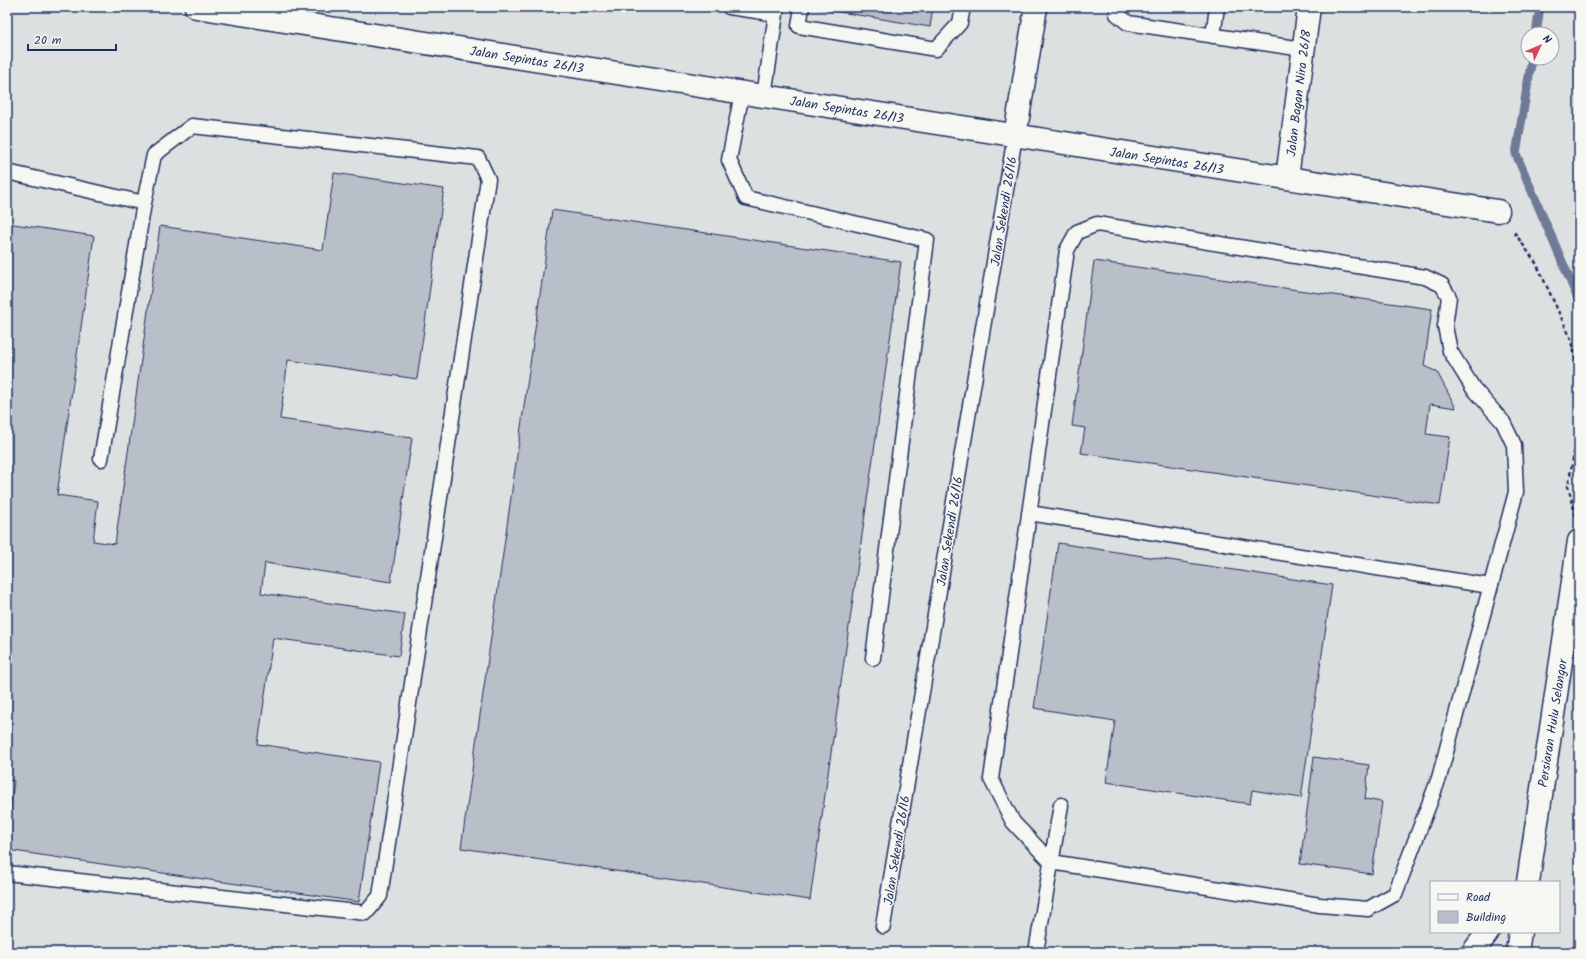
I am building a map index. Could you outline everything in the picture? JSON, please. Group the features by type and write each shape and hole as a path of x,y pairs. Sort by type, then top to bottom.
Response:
{"street":[{"name":"Jalan Sepintas 26/13","path":"196,7 1498,212"},
{"path":"1015,136 1036,7"},
{"name":"Jalan Bagan Nira 26/8","path":"1287,178 1309,7"},
{"name":"Persiaran Hulu Selangor","path":"1528,881 1560,670 1578,531"},
{"path":"1514,881 1520,868 1560,670"},
{"path":"1473,952 1487,933"},
{"path":"1517,952 1520,933"}],"lane":[{"path":"729,7 777,11 764,96"},
{"path":"802,7 799,26 936,49 960,23 963,7"},
{"path":"1118,7 1117,14 1128,23 1304,49"},
{"path":"1213,36 1217,7"},
{"path":"742,93 729,160 746,198 927,240 873,658"},
{"path":"7,873 366,913 380,896 488,179 478,158 192,126 154,155 144,203 101,459"},
{"name":"Jalan Sekendi 26/16","path":"883,926 1015,136"},
{"path":"7,172 144,203"},
{"path":"1097,224 1425,277 1442,285 1449,297 1445,326 1450,351 1473,388 1503,422 1514,445 1516,492 1439,778 1395,894 1368,909 1320,905 1051,862 1013,822 991,779 1029,513 1067,250 1077,232 1097,224"},
{"path":"1029,513 1490,586"},
{"path":"1036,952 1061,805"}],"path":[{"path":"1498,212 1536,263 1572,341 1579,378"},
{"path":"1578,531 1568,486 1579,426"}],"shaded area":[{"path":"7,7 1579,7 1579,952 7,952"}],"building":[{"path":"816,7 933,7 930,27"},
{"path":"334,173 444,189 417,379 288,360 280,419 412,438 391,582 265,563 261,593 405,614 399,656 273,638 258,744 379,762 359,902 7,850 7,829 14,781 7,780 7,223 94,236 57,495 98,501 93,541 115,544 160,226 323,250"},
{"path":"552,210 901,262 810,900 461,848"},
{"path":"1094,261 1432,309 1424,366 1437,372 1456,408 1430,404 1426,434 1450,437 1440,505 1081,453 1085,428 1072,426"},
{"path":"1058,543 1332,585 1301,798 1252,790 1250,804 1106,782 1115,721 1034,708"},
{"path":"1314,757 1369,765 1365,799 1382,802 1372,874 1300,864"}],"waterway":[{"path":"1537,26 1540,7"},
{"path":"1531,66 1516,154 1579,301"}]}
